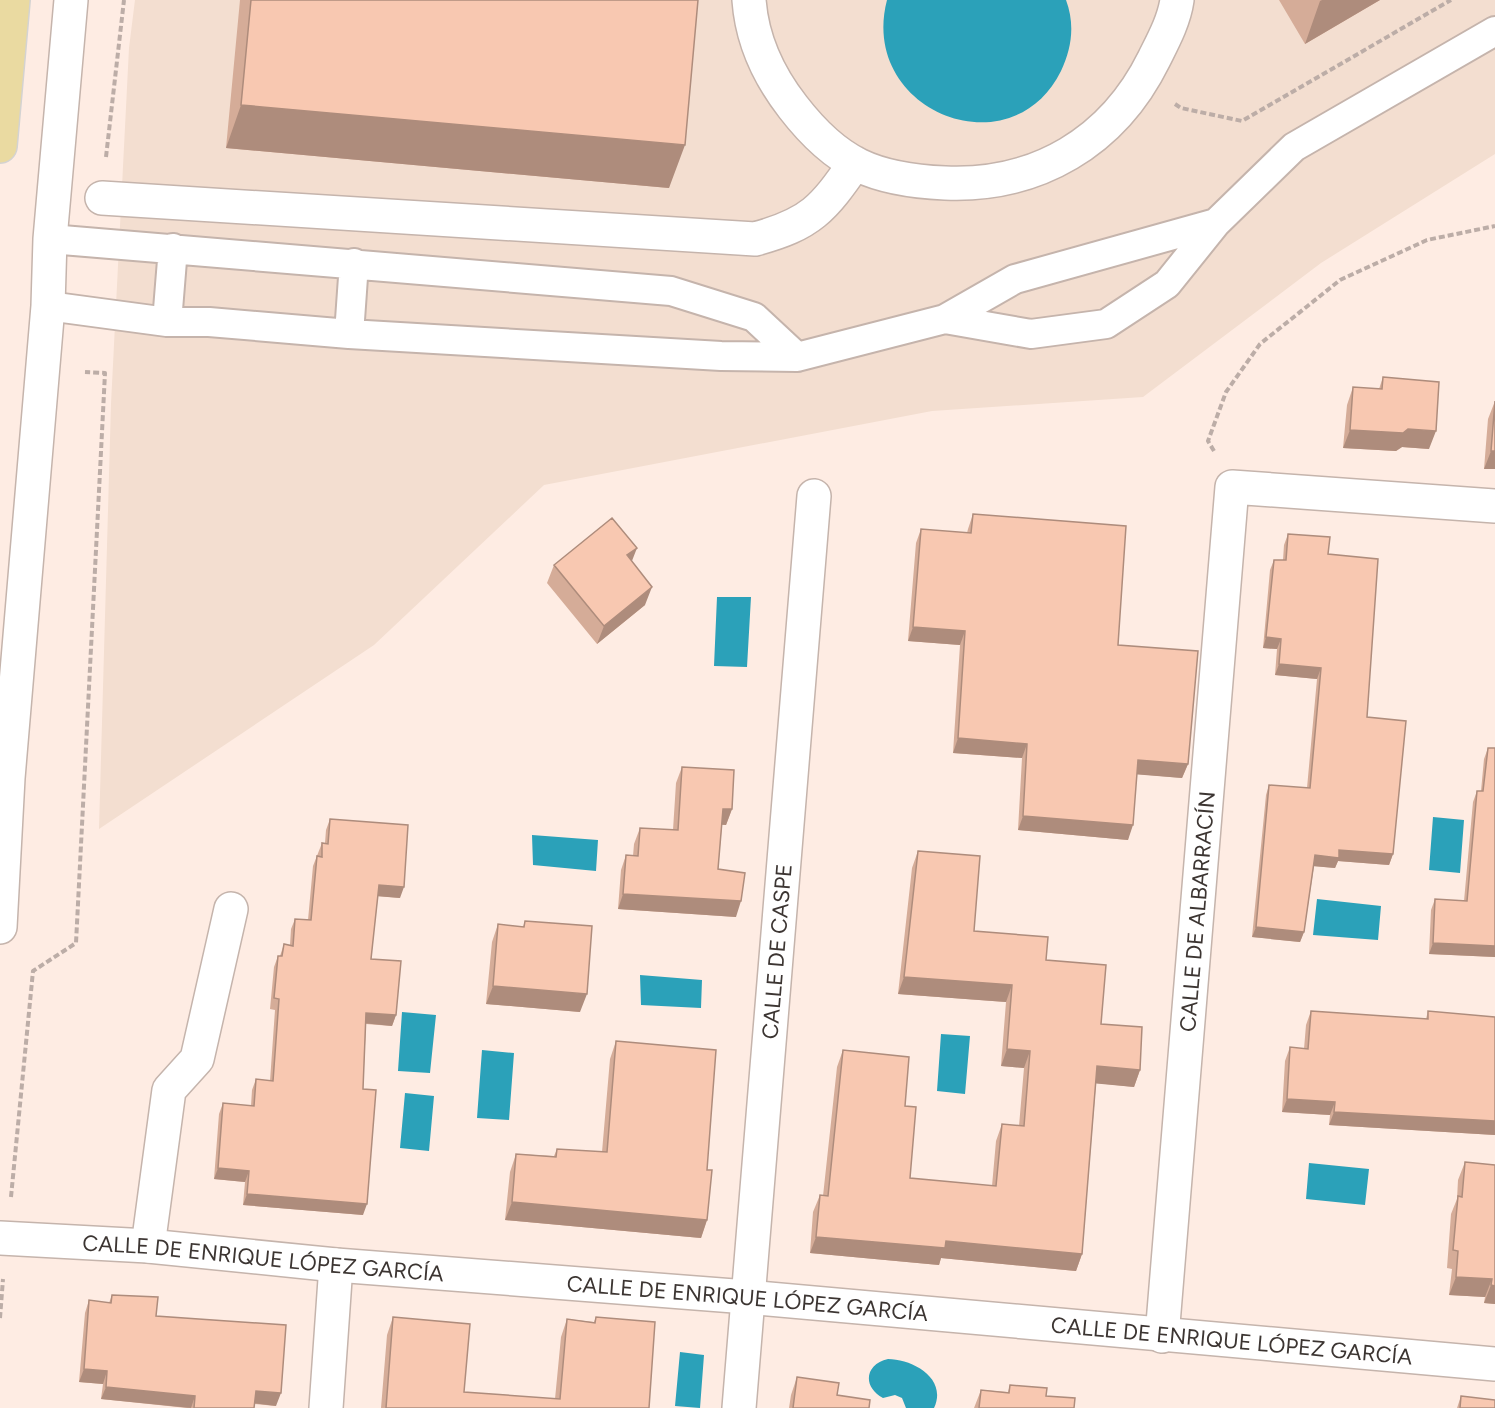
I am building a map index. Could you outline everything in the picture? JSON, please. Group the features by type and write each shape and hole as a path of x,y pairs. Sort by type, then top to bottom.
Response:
{"main road":[{"path":"0,146 13,0"}],"street":[{"path":"0,927 9,766 71,0"},
{"path":"749,0 754,34 763,60 779,88 824,143 855,163 882,175 908,182 975,184 1010,179 1065,158 1094,137 1143,82 1167,33 1177,0"},
{"path":"102,198 754,239 780,232 826,204 855,163"},
{"path":"1232,487 1495,506"},
{"name":"CALLE DE ALBARRACÍN","path":"1162,1336 1232,487"},
{"name":"CALLE DE CASPE","path":"739,1408 814,496"},
{"path":"148,1246 169,1090 196,1059 231,909"},
{"name":"CALLE DE ENRIQUE LÓPEZ GARCÍA","path":"4,1238 148,1246 336,1265 747,1297 1162,1336 1495,1364"},
{"path":"326,1408 336,1265"}],"lane":[{"path":"945,319 1031,334 1106,324 1167,284 1216,223 1294,147 1495,31"},
{"path":"48,306 167,322 209,322 349,334 722,356 797,357 945,319 1015,279 1216,223"},
{"path":"50,239 671,291 754,317 797,357"},
{"path":"167,322 173,248"},
{"path":"349,334 354,263"}],"path":[{"path":"102,198 124,0"},
{"path":"1143,82 1181,108 1242,121 1451,0"},
{"path":"1232,487 1208,441 1226,392 1260,345 1340,280 1427,240 1495,226"},
{"path":"0,1318 4,1238 33,971 76,943 105,373 82,372 88,312"}],"shaded area":[{"path":"135,0 1495,0 1495,154 1321,263 1143,397 932,411 544,485 374,645 99,829 111,404 129,48"}],"water":[{"path":"887,0 1066,0 1071,18 1068,54 1061,71 1038,102 1009,118 976,122 944,115 916,98 895,72 884,39"},
{"path":"717,597 751,597 747,667 714,666"},
{"path":"1433,817 1464,820 1460,873 1429,870"},
{"path":"532,835 598,840 596,871 533,865"},
{"path":"1317,899 1381,906 1378,940 1313,935"},
{"path":"640,975 702,980 701,1008 641,1005"},
{"path":"402,1012 436,1015 430,1073 398,1071"},
{"path":"941,1034 970,1036 965,1094 937,1091"},
{"path":"482,1050 514,1053 509,1120 477,1118"},
{"path":"405,1093 434,1096 429,1151 400,1148"},
{"path":"1309,1163 1369,1169 1365,1205 1306,1199"},
{"path":"680,1352 704,1355 700,1408 675,1406"},
{"path":"888,1359 907,1362 925,1372 932,1379 937,1397 934,1408 906,1408 902,1398 895,1395 883,1398 876,1393 869,1382 869,1376 875,1366"}],"building":[{"path":"251,0 698,0 685,145 241,105"},
{"path":"1383,377 1439,382 1436,431 1408,429 1403,433 1350,430 1353,387 1382,389"},
{"path":"1495,401 1495,451 1491,451"},
{"path":"973,514 1126,526 1118,645 1198,651 1188,764 1138,760 1133,825 1023,816 1027,744 958,738 965,631 913,627 921,529 971,533"},
{"path":"612,518 637,548 627,555 652,587 604,626 554,565"},
{"path":"1288,534 1330,537 1328,554 1378,559 1367,717 1406,721 1393,854 1339,850 1339,858 1315,855 1304,932 1256,927 1269,785 1310,788 1321,668 1279,664 1281,639 1266,637 1274,560 1286,560"},
{"path":"1488,748 1495,748 1495,946 1433,943 1435,899 1467,901 1477,791 1483,791"},
{"path":"682,767 734,770 732,809 723,809 718,869 745,873 741,901 623,894 626,855 638,856 640,828 678,830"},
{"path":"330,819 408,825 404,887 379,885 371,959 401,961 396,1015 366,1013 363,1089 376,1090 367,1204 247,1194 249,1171 218,1168 223,1103 254,1106 256,1079 273,1081 279,999 274,998 278,956 282,956 284,944 293,946 295,919 311,920 317,856 322,857 322,843 328,844"},
{"path":"918,851 980,856 974,931 1048,937 1046,960 1106,965 1101,1024 1142,1027 1140,1070 1097,1066 1082,1254 946,1241 945,1248 816,1237 820,1195 828,1196 843,1050 909,1057 905,1106 916,1107 910,1178 996,1186 1002,1124 1024,1126 1030,1051 1007,1049 1012,985 904,977"},
{"path":"525,921 592,926 587,994 493,986 498,924 524,927"},
{"path":"1311,1011 1428,1019 1428,1011 1495,1017 1495,1121 1334,1112 1335,1102 1287,1099 1290,1047 1308,1049"},
{"path":"616,1041 716,1050 707,1170 712,1170 707,1220 512,1202 516,1154 556,1157 557,1149 607,1152"},
{"path":"1465,1162 1495,1165 1495,1286 1491,1285 1492,1279 1456,1277 1458,1251 1453,1250 1458,1196 1462,1197"},
{"path":"112,1295 158,1297 156,1316 286,1325 281,1393 256,1391 254,1408 194,1408 195,1396 106,1387 107,1371 84,1369 89,1300 111,1303"},
{"path":"393,1317 470,1324 464,1392 560,1399 567,1319 595,1323 596,1317 655,1322 649,1408 386,1408"},
{"path":"797,1377 839,1383 837,1395 870,1400 869,1408 793,1408"},
{"path":"1010,1385 1047,1388 1046,1396 1075,1398 1074,1408 979,1408 981,1390 1009,1393"},
{"path":"1461,1396 1495,1400 1495,1408 1460,1408"}]}
